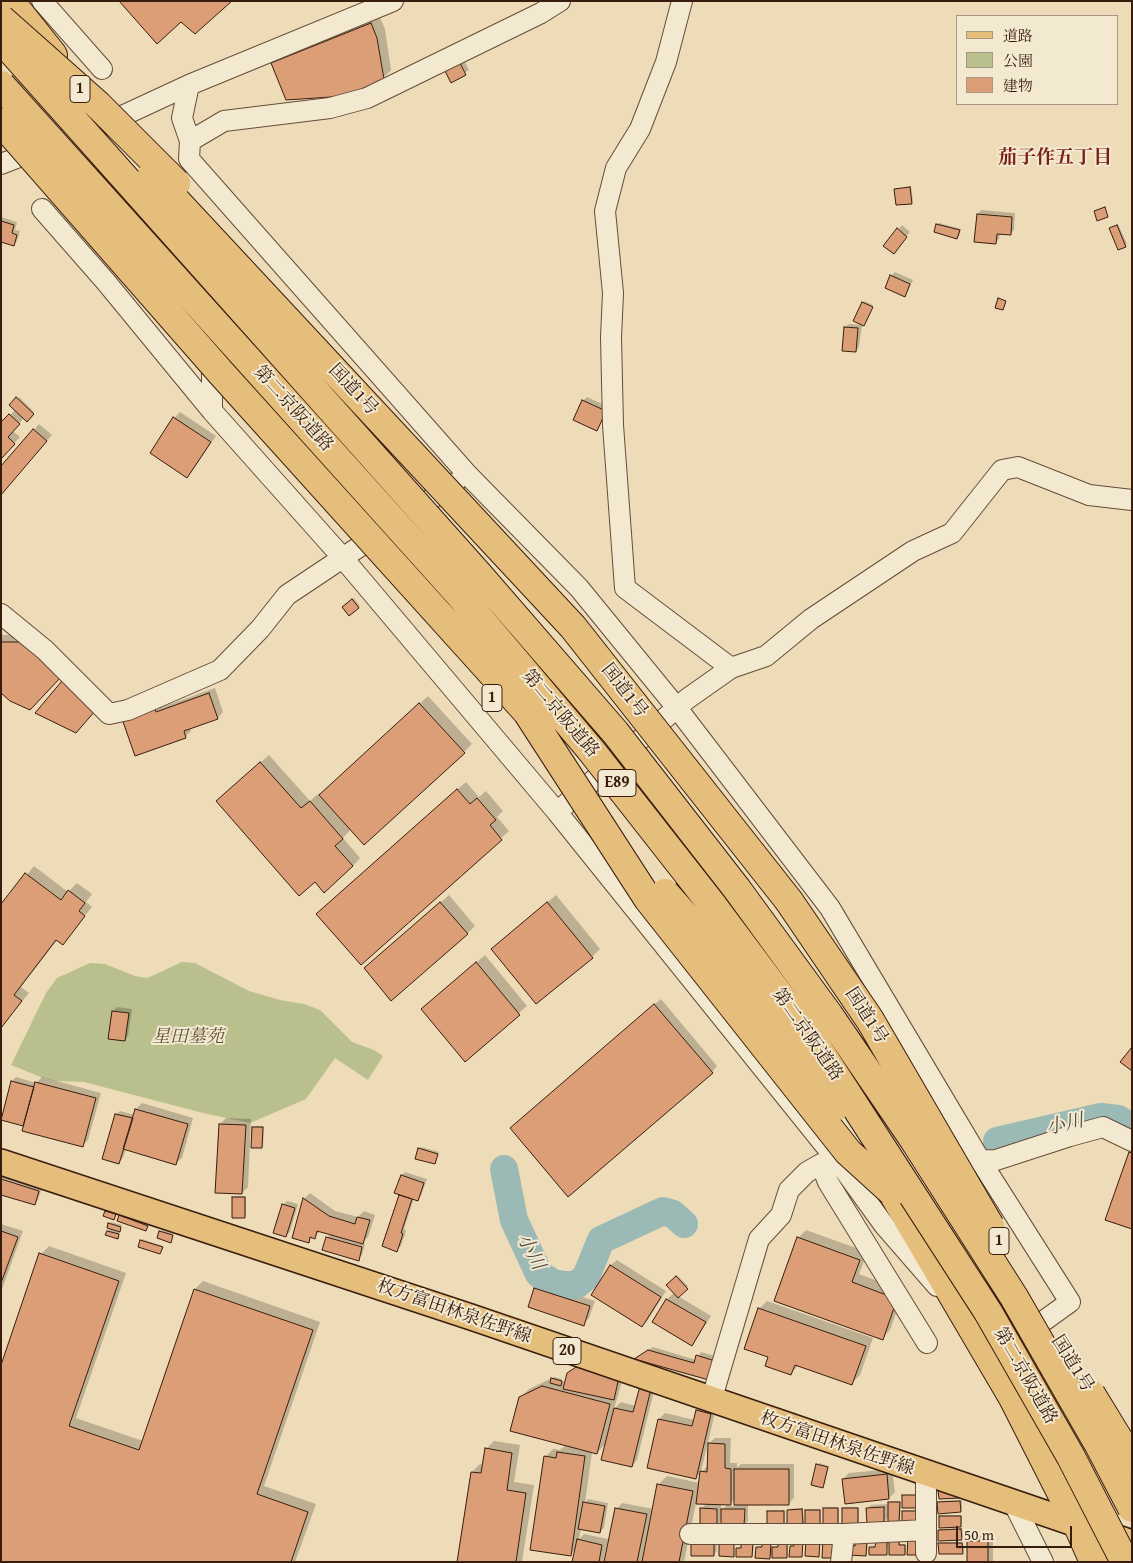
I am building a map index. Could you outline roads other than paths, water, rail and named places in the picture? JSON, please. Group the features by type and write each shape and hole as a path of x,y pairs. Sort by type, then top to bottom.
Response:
{"highway":[{"name":"国道1号","path":"10,1 107,123 152,175 573,627 789,901 870,1020 1045,1320 1132,1461"},
{"path":"1,19 98,105 269,274 555,582 719,781 844,961 870,1020"},
{"name":"第二京阪道路","path":"1,39 492,590 615,732 737,890 829,1015 914,1140 1014,1296 1132,1508"},
{"name":"第二京阪道路","path":"1,85 458,593 590,749 714,907 808,1033 983,1304 1071,1457 1125,1562"},
{"name":"1","path":"1,114 36,152 81,212 212,374 410,606 736,973 826,1093 892,1192 1013,1398 1078,1526 1094,1562"},
{"path":"1,122 222,374 527,712 648,899 848,1152 892,1192"}],"main road":[{"name":"枚方富田林泉佐野線","path":"1,1162 471,1317 711,1401 1132,1543"}],"street":[{"path":"42,1 102,69"},
{"path":"1,164 107,123 189,85 393,1"},
{"path":"190,141 224,121 330,108 367,98 541,13 560,1"},
{"path":"682,1 666,62 640,129 616,168 605,211 613,293 611,337 613,425 626,588 731,668"},
{"path":"189,85 182,118 190,141 189,159 468,475 579,588 677,708 830,908 980,1160 1070,1302 1045,1320"},
{"path":"42,209 106,282 212,411 342,557 557,812 830,1164 964,1317"},
{"path":"212,374 212,411"},
{"path":"557,812 687,699 731,668 766,656 811,619 913,551 952,533 1002,470 1018,467 1089,495 1132,500"},
{"path":"1,614 45,650 109,714 128,710 220,670 260,629 287,595 468,475"},
{"path":"711,1401 758,1239 781,1215 789,1190 807,1172 830,1164 869,1167 996,1160 1103,1127 1132,1141"},
{"path":"830,1164 828,1182 927,1343"},
{"path":"926,1474 926,1552"},
{"path":"1014,1504 1042,1562"},
{"path":"690,1534 844,1534 926,1530"},
{"path":"841,1562 844,1534"}],"waterway":[{"name":"小川","path":"997,1141 1101,1117 1118,1119 1132,1127"},
{"name":"小川","path":"504,1169 514,1220 539,1274 553,1283 576,1285 586,1277 601,1240 663,1211 673,1214 684,1224"}],"district":[{"name":"茄子作五丁目","path":"1055,158"}],"park label":[{"name":"星田墓苑","path":"188,1037"}]}
